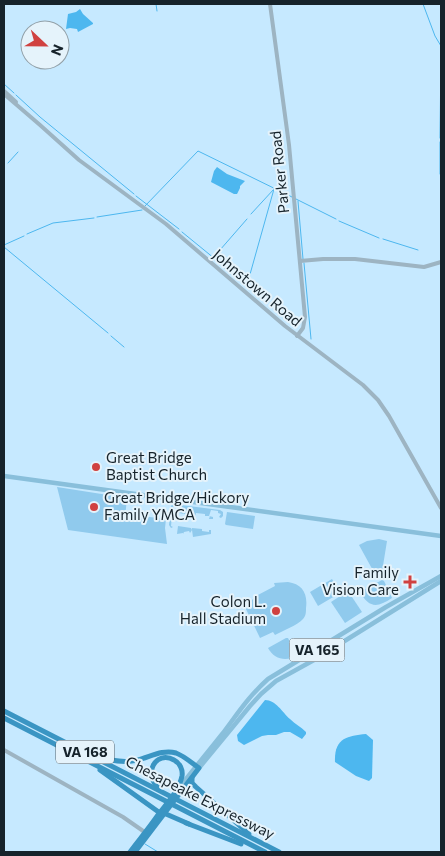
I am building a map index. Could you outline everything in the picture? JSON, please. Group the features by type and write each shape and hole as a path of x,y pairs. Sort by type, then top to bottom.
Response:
{"highway":[{"name":"Chesapeake Expressway","path":"4,712 279,852"},
{"name":"Chesapeake Expressway","path":"4,718 263,851"},
{"path":"80,750 109,760 119,761 132,761 160,753 171,752 181,755 199,766 192,779 192,784 247,833 279,852"},
{"path":"72,753 162,813 189,824"},
{"path":"166,793 153,781 151,771 156,761 168,758 178,763 182,773 180,782 170,800"},
{"name":"VA 165","path":"135,852 147,833 199,766"},
{"name":"VA 165","path":"162,813 170,800"},
{"path":"147,833 168,817 263,851"},
{"name":"VA 165","path":"130,852 147,833"}],"main road":[{"path":"4,476 441,536"},
{"name":"VA 165","path":"170,800 269,686 314,660 441,579"},
{"name":"VA 165","path":"199,766 252,694 268,679 386,607 441,579"}],"street":[{"name":"Parker Road","path":"270,4 290,145 300,261 305,323 297,336"},
{"name":"Johnstown Road","path":"4,93 79,160 166,224 297,336 358,381 378,400 394,424 441,508"},
{"path":"300,261 355,259 424,267 441,262"},
{"path":"4,750 123,817 147,833"}],"shaded area":[{"path":"80,9 93,24 78,32 77,29 70,28 70,20 67,20 68,14"},
{"path":"217,167 227,174 245,181 240,186 237,194 211,182"},
{"name":"Great Bridge/Hickory Family YMCA","path":"57,487 127,498 125,518 140,520 141,516 166,519 167,544 68,530"},
{"path":"173,504 220,510 223,512 223,516 219,517 221,514 218,511 211,510 209,516 196,513 195,516 179,513 180,507 174,506 171,526 173,527 171,528 169,525 171,506"},
{"path":"227,512 255,516 253,529 226,525"},
{"path":"178,526 191,528 192,530 190,533 189,531 177,534"},
{"path":"192,528 209,532 211,530 211,534 193,537"},
{"path":"379,539 387,541 382,572 384,572 378,577 359,545 367,541"},
{"path":"332,579 340,593 318,606 310,592"},
{"path":"382,580 392,598 382,604 370,604 360,592"},
{"name":"Colon L. Hall Stadium","path":"288,582 300,587 305,594 305,617 298,623 275,635 273,632 260,638 245,607 256,596 275,586 274,583"},
{"path":"348,591 362,612 345,623 331,602"},
{"path":"288,638 297,656 284,659 273,655 268,648"},
{"path":"265,700 276,704 292,721 306,732 302,739 290,732 284,732 276,735 262,736 244,745 238,741 237,735"},
{"path":"366,734 373,740 372,778 369,781 356,776 335,762 335,754 339,743 348,737"}],"waterway":[{"path":"156,4 157,11"},
{"path":"423,4 435,36 441,46"},
{"path":"440,138 441,54"},
{"path":"4,84 14,93"},
{"path":"16,95 134,194"},
{"path":"440,142 440,174"},
{"path":"145,206 198,151 292,197"},
{"path":"8,163 18,152"},
{"path":"441,178 441,190"},
{"path":"251,214 274,189"},
{"path":"247,285 274,189"},
{"path":"136,196 179,229"},
{"path":"296,199 336,219"},
{"path":"298,201 303,259"},
{"path":"97,217 142,210"},
{"path":"27,234 53,223 94,218"},
{"path":"213,258 247,219"},
{"path":"339,221 379,238"},
{"path":"182,232 220,263"},
{"path":"4,245 24,236"},
{"path":"383,239 418,250"},
{"path":"4,247 108,333"},
{"path":"304,263 311,339"},
{"path":"222,266 232,275"},
{"path":"111,336 124,347"},
{"path":"145,844 158,852"}],"place":[{"name":"Great Bridge Baptist Church","path":"96,467"},
{"name":"Great Bridge/Hickory Family YMCA","path":"94,507"},
{"name":"Family Vision Care","path":"410,582"},
{"name":"Colon L. Hall Stadium","path":"276,611"}]}
